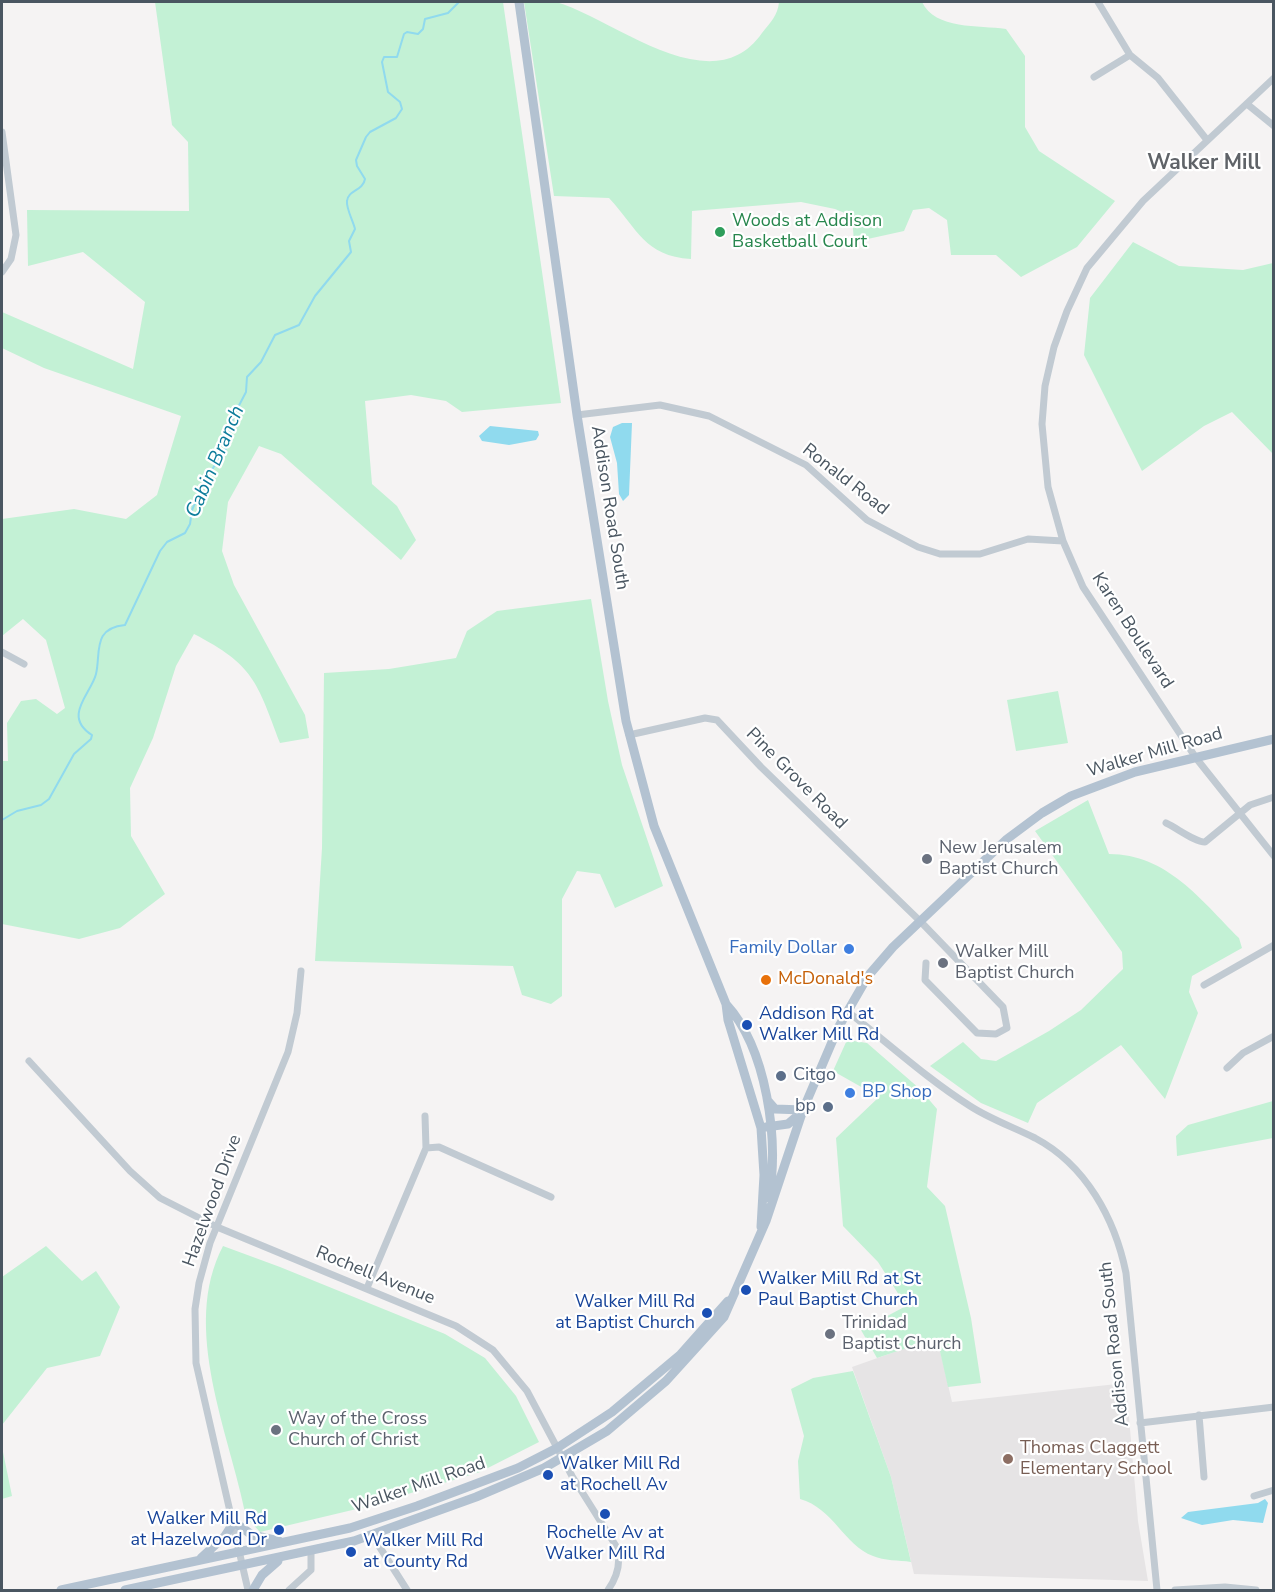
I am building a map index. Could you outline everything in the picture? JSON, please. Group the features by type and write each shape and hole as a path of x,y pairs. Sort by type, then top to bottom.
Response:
{"main road":[{"name":"Addison Road South","path":"519,2 577,415 629,735 654,825 726,1004 728,1020 761,1128"},
{"name":"Walker Mill Road","path":"124,1590 244,1566 372,1535 476,1497 562,1458 607,1431 666,1381 724,1317 763,1225 803,1110 847,1011 878,962 989,854 1042,813 1107,781 1274,739"},
{"name":"Addison Road South","path":"726,1004 737,1016 745,1033 760,1071 768,1100 773,1157 763,1225"},
{"path":"768,1100 775,1109 803,1110"},
{"path":"761,1128 788,1124 803,1110"},
{"name":"Walker Mill Road","path":"761,1128 764,1175 763,1225"},
{"name":"Walker Mill Road","path":"61,1590 350,1528 410,1509 518,1468 557,1448 600,1421 652,1380 698,1336 732,1297"},
{"path":"197,1562 214,1548 234,1522 252,1535 285,1543"},
{"path":"253,1590 262,1575 284,1557"},
{"path":"55,1590 75,1587"}],"street":[{"path":"1098,2 1130,55 1158,78 1207,140"},
{"path":"1094,77 1130,55"},
{"name":"Karen Boulevard","path":"1274,78 1148,197 1104,245 1088,268 1060,327 1045,386 1042,424 1048,487 1063,541 1083,587 1196,758 1274,856"},
{"path":"1247,104 1274,126"},
{"path":"2,132 16,235 14,252 2,272"},
{"name":"Ronald Road","path":"577,415 660,405 709,416 806,465 867,519 918,547 940,554 980,554 1028,539 1063,541"},
{"path":"2,652 24,664"},
{"name":"Pine Grove Road","path":"629,735 705,718 715,719 777,783 920,921"},
{"path":"1166,823 1202,843 1239,813 1258,801 1274,797"},
{"path":"920,921 1003,1007 1007,1028 996,1034 976,1033 925,980 926,963"},
{"path":"1204,985 1274,945"},
{"name":"Hazelwood Drive","path":"248,1590 200,1379 195,1343 195,1309 199,1283 217,1227 288,1052 297,1013 301,971"},
{"name":"Addison Road South","path":"847,1011 961,1100 1036,1139 1054,1151 1088,1184 1115,1230 1126,1273 1157,1590"},
{"path":"1227,1068 1243,1053 1274,1036"},
{"name":"Rochell Avenue","path":"29,1061 146,1187 178,1209 456,1326 493,1350 516,1374 526,1390 562,1458 618,1552 617,1573 608,1590"},
{"path":"367,1288 426,1148 425,1116"},
{"path":"426,1148 439,1147 550,1197"},
{"path":"1140,1423 1274,1407"},
{"path":"1199,1415 1204,1477"},
{"path":"1254,1496 1274,1490"},
{"path":"372,1535 407,1590"},
{"path":"289,1590 311,1570 311,1551"},
{"path":"1175,1590 1226,1587 1256,1590"}],"shaded area":[{"name":"Thomas Claggett Elementary School","path":"937,1337 952,1402 1126,1383 1138,1521 1148,1581 914,1574 891,1477 852,1367"}],"green space":[{"path":"155,2 503,2 561,403 462,412 446,401 411,395 365,401 372,484 397,506 416,540 401,560 281,454 259,446 228,502 222,551 234,585 305,715 309,738 280,743 259,690 251,677 230,656 194,634 176,666 153,738 130,788 131,836 165,894 120,928 79,939 2,924 2,761 8,761 7,723 21,701 36,699 57,714 65,708 46,640 23,619 2,636 2,519 74,509 126,519 157,495 181,416 44,368 2,348 2,312 133,369 145,302 83,252 28,266 27,210 189,211 188,142 172,125"},
{"path":"524,2 556,2 662,51 690,59 717,61 741,53 771,22 779,2 922,2 928,11 947,22 1006,29 1025,56 1025,127 1039,151 1115,201 1077,247 1021,277 996,255 951,255 947,220 929,208 913,210 904,231 854,242 852,216 835,209 801,202 692,211 691,259 662,253 643,239 609,198 554,196"},
{"path":"1133,242 1179,266 1243,270 1273,263 1273,454 1232,412 1204,426 1142,471 1084,355 1090,298"},
{"path":"591,599 608,701 622,765 663,886 615,908 600,874 577,871 562,899 562,996 551,1004 522,995 513,966 315,961 322,848 324,673 389,669 456,658 467,631 497,611"},
{"path":"1058,691 1068,743 1016,751 1007,700"},
{"path":"1088,800 1109,854 1130,856 1148,862 1182,882 1239,938 1242,948 1192,976 1189,992 1198,1013 1165,1099 1121,1045 1037,1103 1028,1123 981,1103 930,1066 963,1042 981,1059 996,1061 1081,1010 1123,969 1122,952 1035,831"},
{"path":"847,1040 867,1043 920,1089 937,1109 927,1187 945,1206 971,1318 981,1383 948,1387 937,1338 877,1358 861,1330 906,1306 878,1262 843,1226 836,1138 879,1097 833,1071"},
{"path":"1273,1101 1273,1138 1177,1156 1176,1136 1188,1125"},
{"path":"46,1246 82,1281 96,1271 120,1307 100,1356 47,1368 2,1425 2,1277"},
{"path":"223,1246 445,1334 485,1358 516,1396 539,1442 480,1472 365,1507 260,1532 246,1517 212,1381 207,1346 206,1311 211,1278"},
{"path":"853,1371 891,1477 911,1562 882,1559 863,1551 821,1510 800,1499 798,1461 804,1436 791,1389 813,1378"},
{"path":"2,1447 12,1496 2,1499"}],"water":[{"path":"622,423 632,423 629,495 623,501 619,494 617,463 610,437 613,427"},
{"path":"490,426 538,431 539,435 536,440 509,445 482,441 479,436"},
{"path":"1265,1499 1268,1503 1263,1523 1233,1520 1202,1525 1181,1518 1188,1512 1258,1503"}],"waterway":[{"name":"Cabin Branch","path":"2,820 17,811 41,805 49,799 74,754 91,739 92,735 83,728 79,720 79,713 96,674 103,636 114,627 125,625 160,551 167,542 185,533 205,480 227,447 233,417 246,392 247,377 261,362 275,335 299,325 315,296 351,252 349,241 355,229 347,201 365,179 356,160 370,132 396,118 402,109 400,102 388,92 382,62 384,57 397,57 404,34 407,32 418,34 423,29 425,19 448,13 459,2"}],"place":[{"name":"Woods at Addison Basketball Court","path":"720,232"},
{"name":"New Jerusalem Baptist Church","path":"927,859"},
{"name":"Family Dollar","path":"849,949"},
{"name":"Walker Mill Baptist Church","path":"943,963"},
{"name":"McDonald's","path":"766,980"},
{"name":"Addison Rd at Walker Mill Rd","path":"747,1025"},
{"name":"Citgo","path":"781,1076"},
{"name":"BP Shop","path":"850,1093"},
{"name":"bp","path":"828,1107"},
{"name":"Walker Mill Rd at St Paul Baptist Church","path":"746,1290"},
{"name":"Walker Mill Rd at Baptist Church","path":"707,1313"},
{"name":"Trinidad Baptist Church","path":"830,1334"},
{"name":"Way of the Cross Church of Christ","path":"276,1430"},
{"name":"Thomas Claggett Elementary School","path":"1008,1459"},
{"name":"Walker Mill Rd at Rochell Av","path":"548,1475"},
{"name":"Rochelle Av at Walker Mill Rd","path":"605,1514"},
{"name":"Walker Mill Rd at Hazelwood Dr","path":"279,1530"},
{"name":"Walker Mill Rd at County Rd","path":"351,1552"}],"district":[{"name":"Walker Mill","path":"1204,164"}]}
